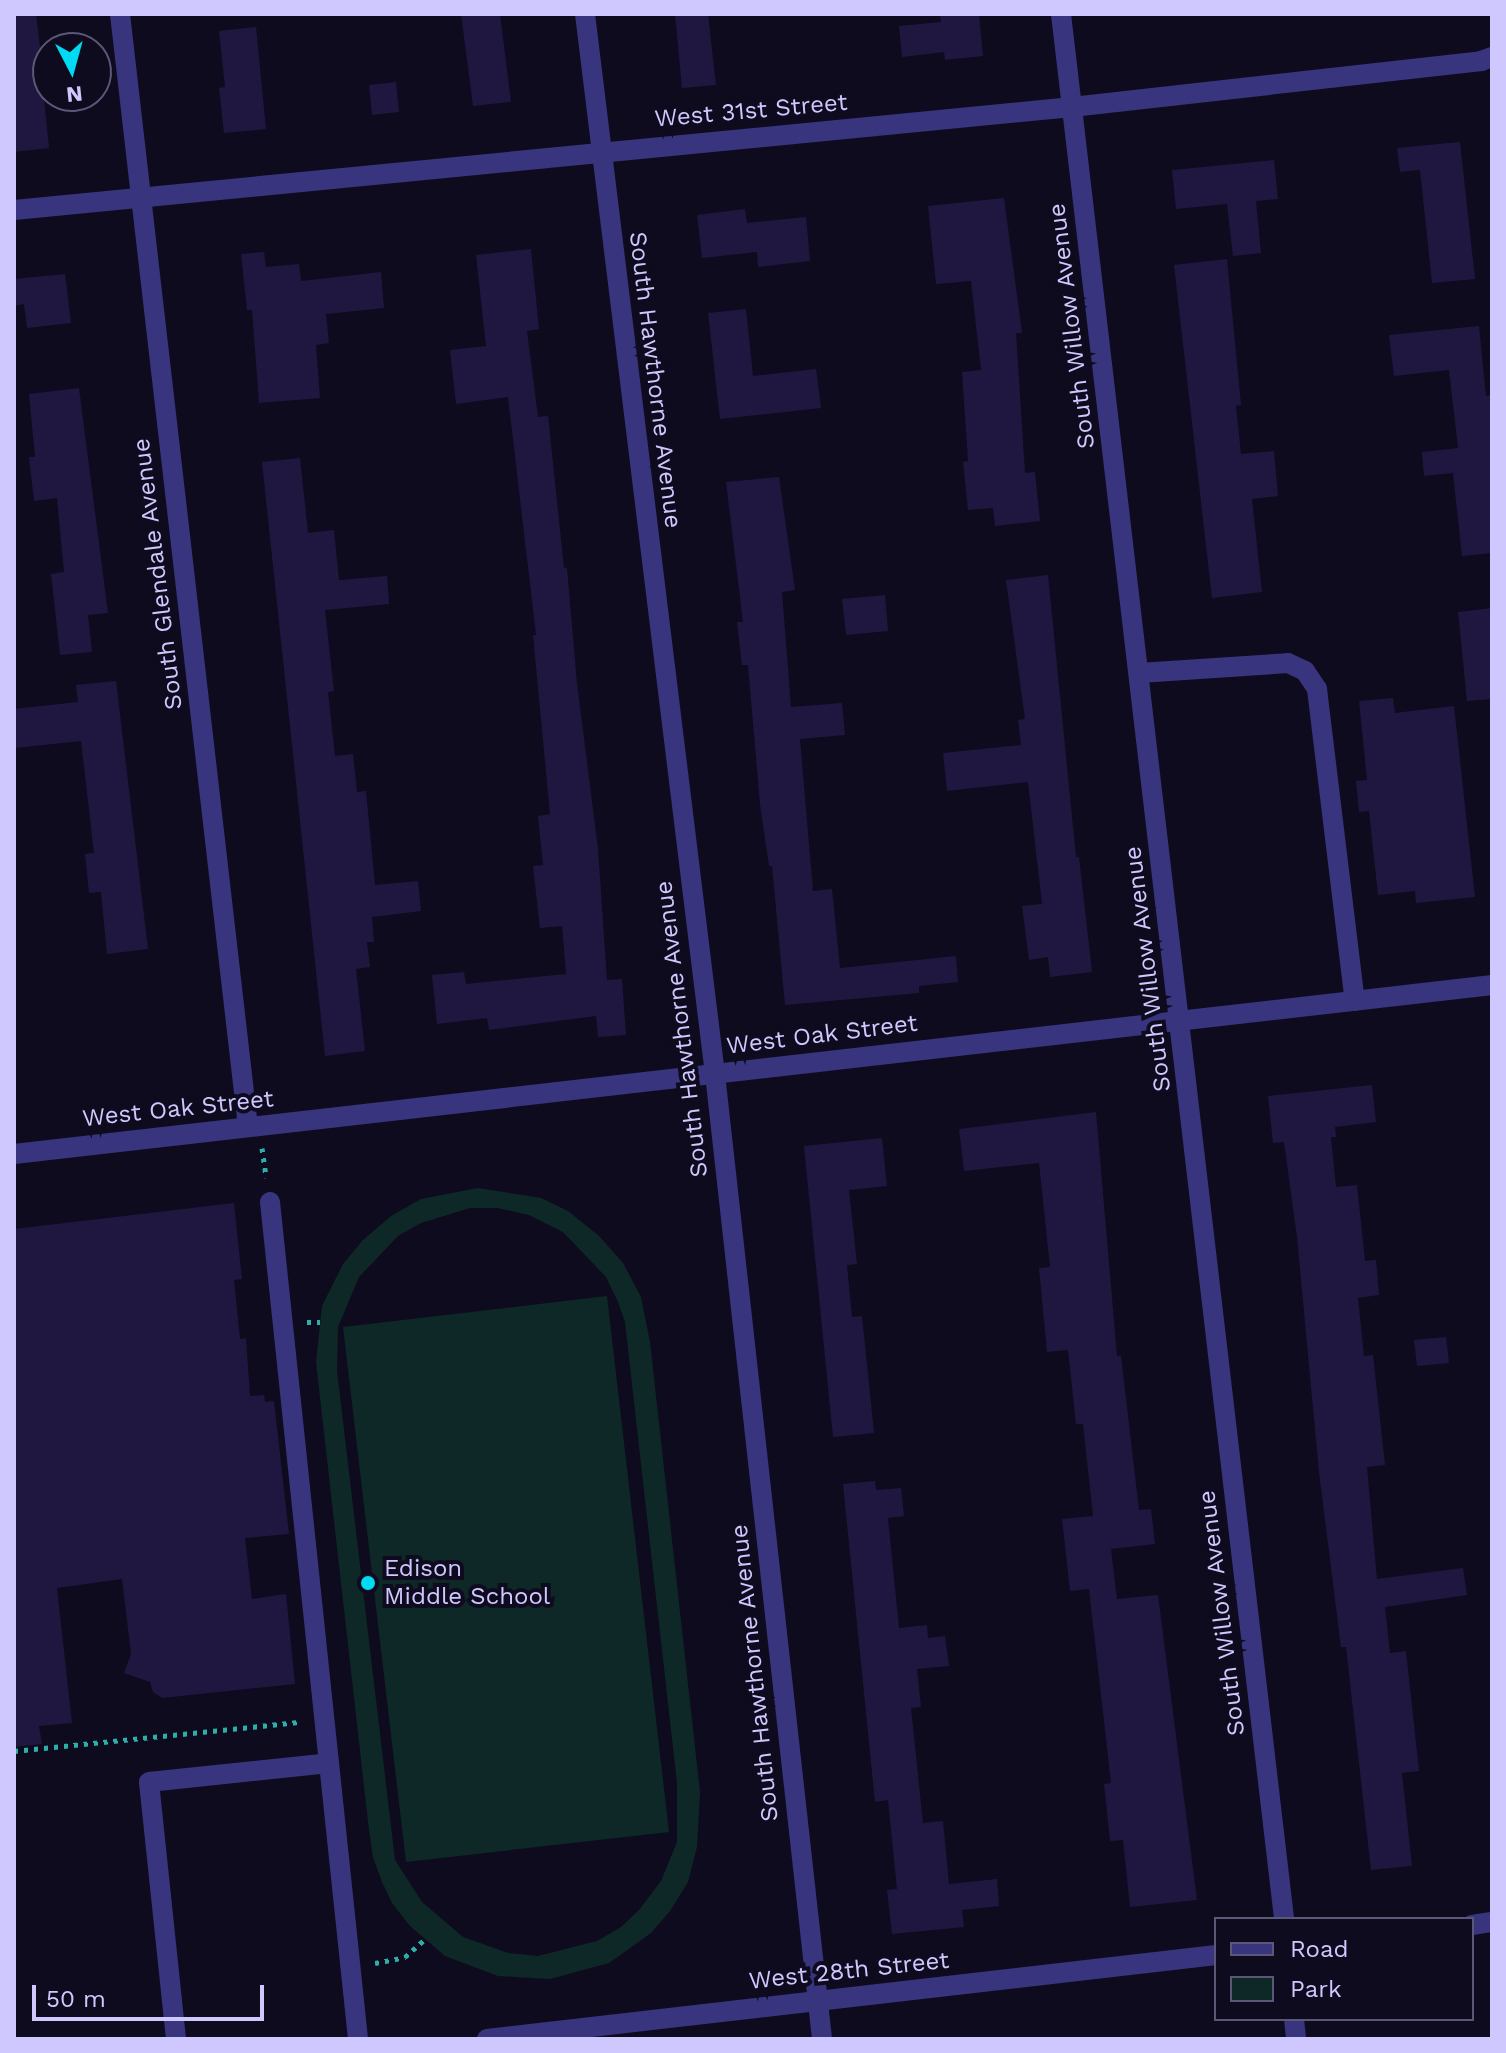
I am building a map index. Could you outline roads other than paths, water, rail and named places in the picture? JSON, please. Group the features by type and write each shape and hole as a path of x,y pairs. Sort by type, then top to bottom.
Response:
{"street":[{"name":"South Glendale Avenue","path":"120,14 253,1127"},
{"name":"South Hawthorne Avenue","path":"585,14 715,1074 822,2039"},
{"name":"South Willow Avenue","path":"1061,14 1284,1917"},
{"name":"West 31st Street","path":"14,210 1072,107 1481,61 1492,57"},
{"path":"1139,673 1288,663 1305,671 1317,689 1355,1001"},
{"name":"West Oak Street","path":"14,1154 1492,985"},
{"path":"270,1202 358,2039"},
{"path":"176,2039 149,1782 329,1763"},
{"name":"West 28th Street","path":"487,2039 1214,1955"}],"place":[{"name":"Edison Middle School","path":"368,1583"}]}
